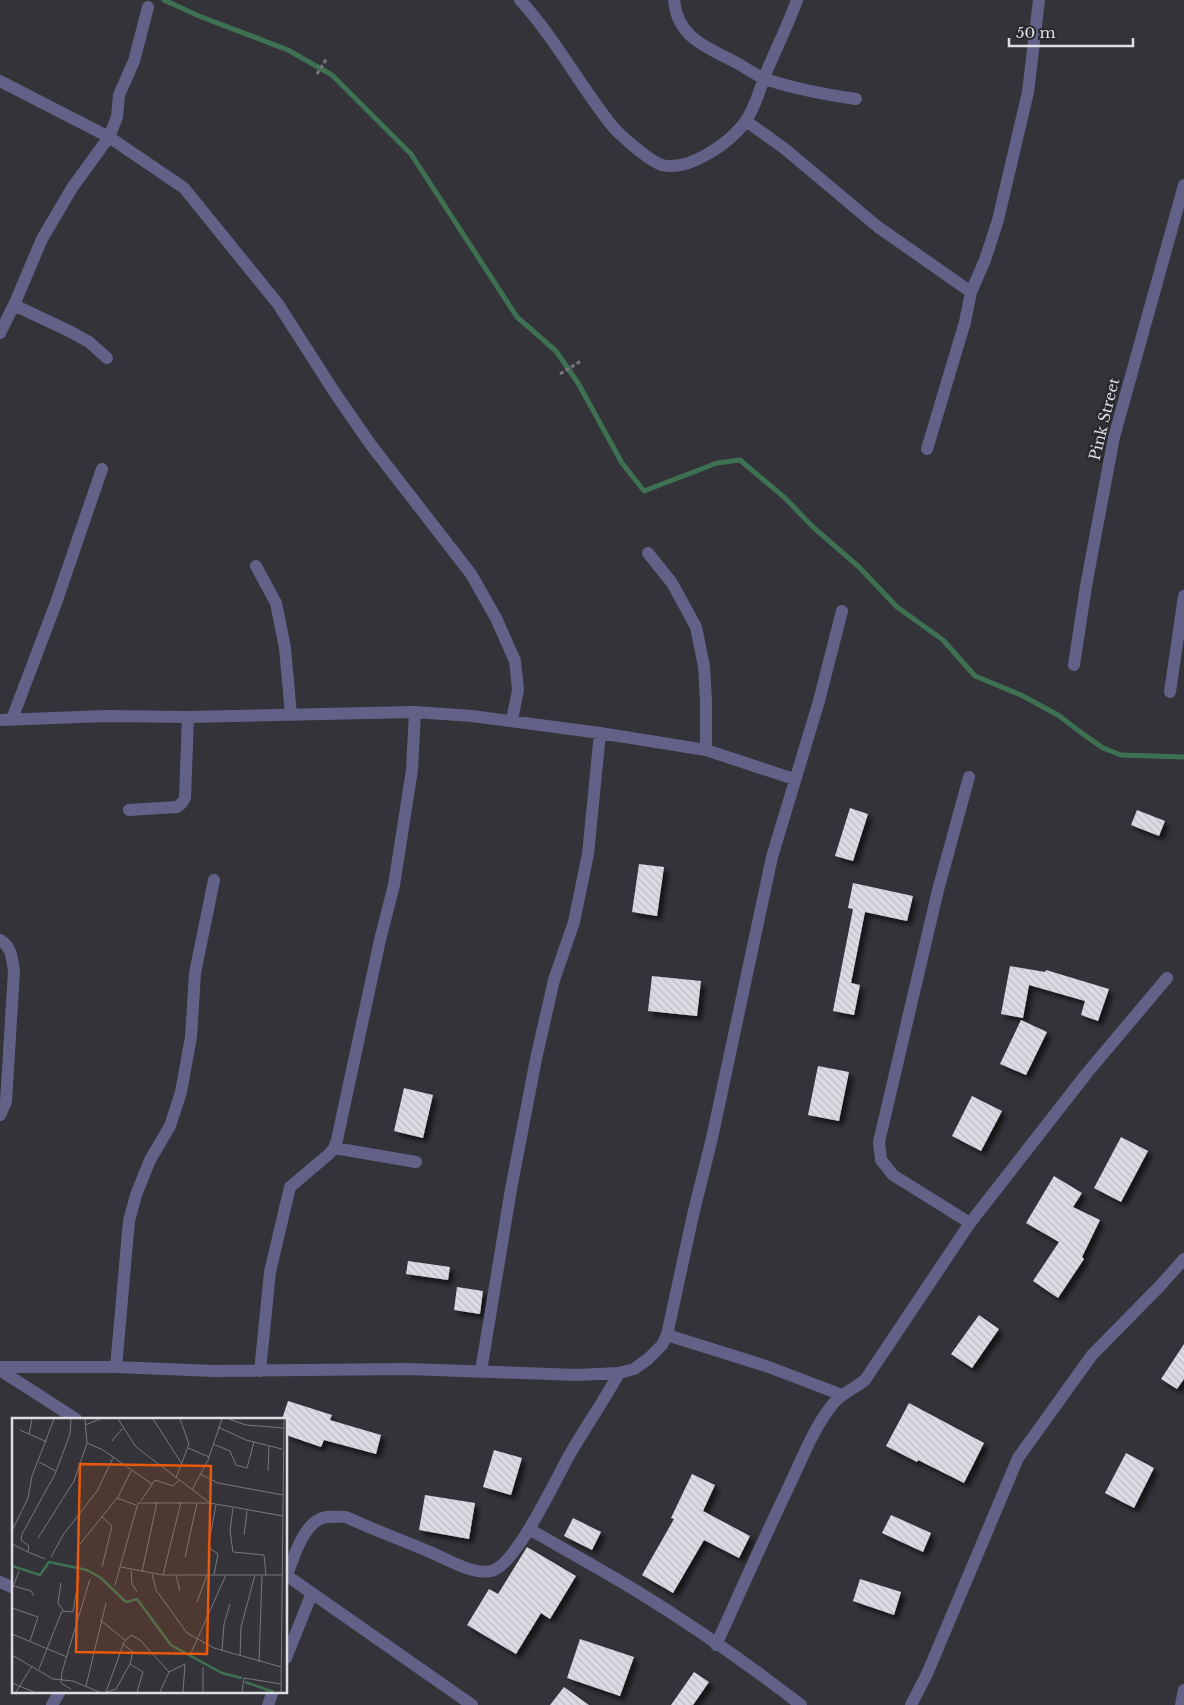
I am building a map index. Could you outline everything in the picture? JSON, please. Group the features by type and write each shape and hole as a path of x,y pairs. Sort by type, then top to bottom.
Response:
{"street":[{"path":"520,0 550,37 610,124 643,154 661,165 675,166 689,163 709,153 733,137 746,121 756,102 764,78 798,0"},
{"path":"674,0 674,10 680,25 698,43 764,78 831,95 856,98"},
{"path":"927,449 971,292 986,260 998,220 1028,92 1039,0"},
{"path":"0,333 42,239 72,188 109,137 117,117 119,96 134,61 148,7"},
{"path":"0,81 109,137 184,188 278,304 371,445 470,574 496,618 515,661 518,690 512,720"},
{"path":"746,121 785,149 878,227 971,292"},
{"name":"Pink Street","path":"1074,665 1086,586 1114,437 1184,185"},
{"path":"14,305 89,342 108,358"},
{"path":"102,469 56,603 6,719 415,712 512,720 706,750 794,779"},
{"path":"648,554 672,583 696,627 704,666 706,750"},
{"path":"256,566 276,603 285,648 291,715"},
{"path":"1170,692 1184,596"},
{"path":"0,1369 116,1367 260,1370 408,1369 481,1370 577,1375 619,1373 634,1370 648,1359 662,1345 668,1335 715,1128 772,857 819,701 842,611"},
{"path":"260,1370 270,1272 290,1187 334,1148 394,885 412,770 415,712"},
{"path":"129,810 177,807 182,803 185,798 188,717"},
{"path":"481,1370 511,1189 536,1059 554,980 574,922 588,854 600,733"},
{"path":"969,777 938,890 879,1142 881,1160 893,1174 970,1223"},
{"path":"116,1367 129,1221 150,1160 170,1126 180,1092 191,1037 195,973 214,880"},
{"path":"0,940 12,953 14,971 6,1102 0,1115"},
{"path":"716,1645 818,1426 832,1404 865,1380 970,1223 1087,1073 1167,978"},
{"path":"334,1148 416,1162"},
{"path":"911,1705 927,1674 1018,1458 1092,1355 1184,1259"},
{"path":"668,1335 766,1366 842,1395"},
{"path":"0,1369 74,1418"},
{"path":"288,1570 301,1541 311,1527 319,1519 333,1516 346,1517 460,1566 480,1571 490,1571 498,1568 506,1561 529,1529 571,1452 619,1373"},
{"path":"529,1529 634,1590 770,1681 801,1705"},
{"path":"288,1576 472,1705"},
{"path":"0,1582 12,1587"},
{"path":"288,1653 312,1593"},
{"path":"1181,1705 1184,1690"},
{"path":"52,1705 59,1692"},
{"path":"268,1705 273,1692"}],"path":[{"path":"317,74 327,58"},
{"path":"560,374 581,361"}],"building":[{"path":"850,808 868,814 853,861 835,856"},
{"path":"1137,810 1165,821 1159,836 1131,825"},
{"path":"639,864 664,867 657,916 632,912"},
{"path":"853,883 913,896 907,921 865,912 851,983 860,985 854,1015 833,1011 853,909 848,908"},
{"path":"1010,966 1045,972 1046,970 1109,989 1098,1021 1081,1015 1085,1001 1029,985 1023,1018 1001,1014"},
{"path":"652,976 701,981 697,1016 648,1011"},
{"path":"1021,1020 1047,1032 1026,1075 1000,1064"},
{"path":"818,1066 849,1072 839,1121 808,1115"},
{"path":"404,1088 433,1095 423,1138 394,1131"},
{"path":"972,1096 1002,1111 981,1151 952,1136"},
{"path":"1121,1137 1148,1151 1121,1202 1094,1188"},
{"path":"1054,1176 1082,1193 1073,1207 1100,1220 1082,1257 1084,1259 1058,1298 1033,1281 1059,1242 1026,1223"},
{"path":"408,1261 450,1267 448,1280 406,1274"},
{"path":"457,1287 483,1291 480,1314 454,1310"},
{"path":"979,1315 999,1329 972,1368 951,1354"},
{"path":"1184,1344 1184,1379 1177,1389 1161,1379"},
{"path":"288,1401 332,1415 330,1420 381,1435 376,1454 324,1440 321,1447 288,1436 288,1418 282,1418"},
{"path":"909,1403 984,1443 964,1483 886,1446"},
{"path":"494,1450 522,1458 511,1495 483,1487"},
{"path":"1126,1453 1154,1468 1134,1508 1105,1493"},
{"path":"692,1474 715,1485 703,1511 750,1536 739,1558 704,1540 673,1593 642,1575 674,1519 671,1518"},
{"path":"425,1495 475,1503 469,1539 419,1530"},
{"path":"891,1515 931,1533 923,1552 882,1533"},
{"path":"573,1518 601,1532 592,1550 564,1536"},
{"path":"527,1547 576,1576 550,1619 541,1613 516,1654 467,1625 489,1589 498,1594"},
{"path":"860,1579 901,1592 894,1615 853,1601"},
{"path":"580,1639 634,1657 620,1696 567,1678"},
{"path":"694,1672 709,1682 693,1705 671,1705"},
{"path":"564,1687 589,1705 550,1705"}],"waterway":[{"path":"164,0 199,16 288,50 332,75 411,154 517,317 556,351 578,383 622,463 644,491 717,463 740,460 784,497 814,528 859,567 897,607 943,640 975,676 1021,695 1058,715 1103,748 1121,755 1184,757"}]}
